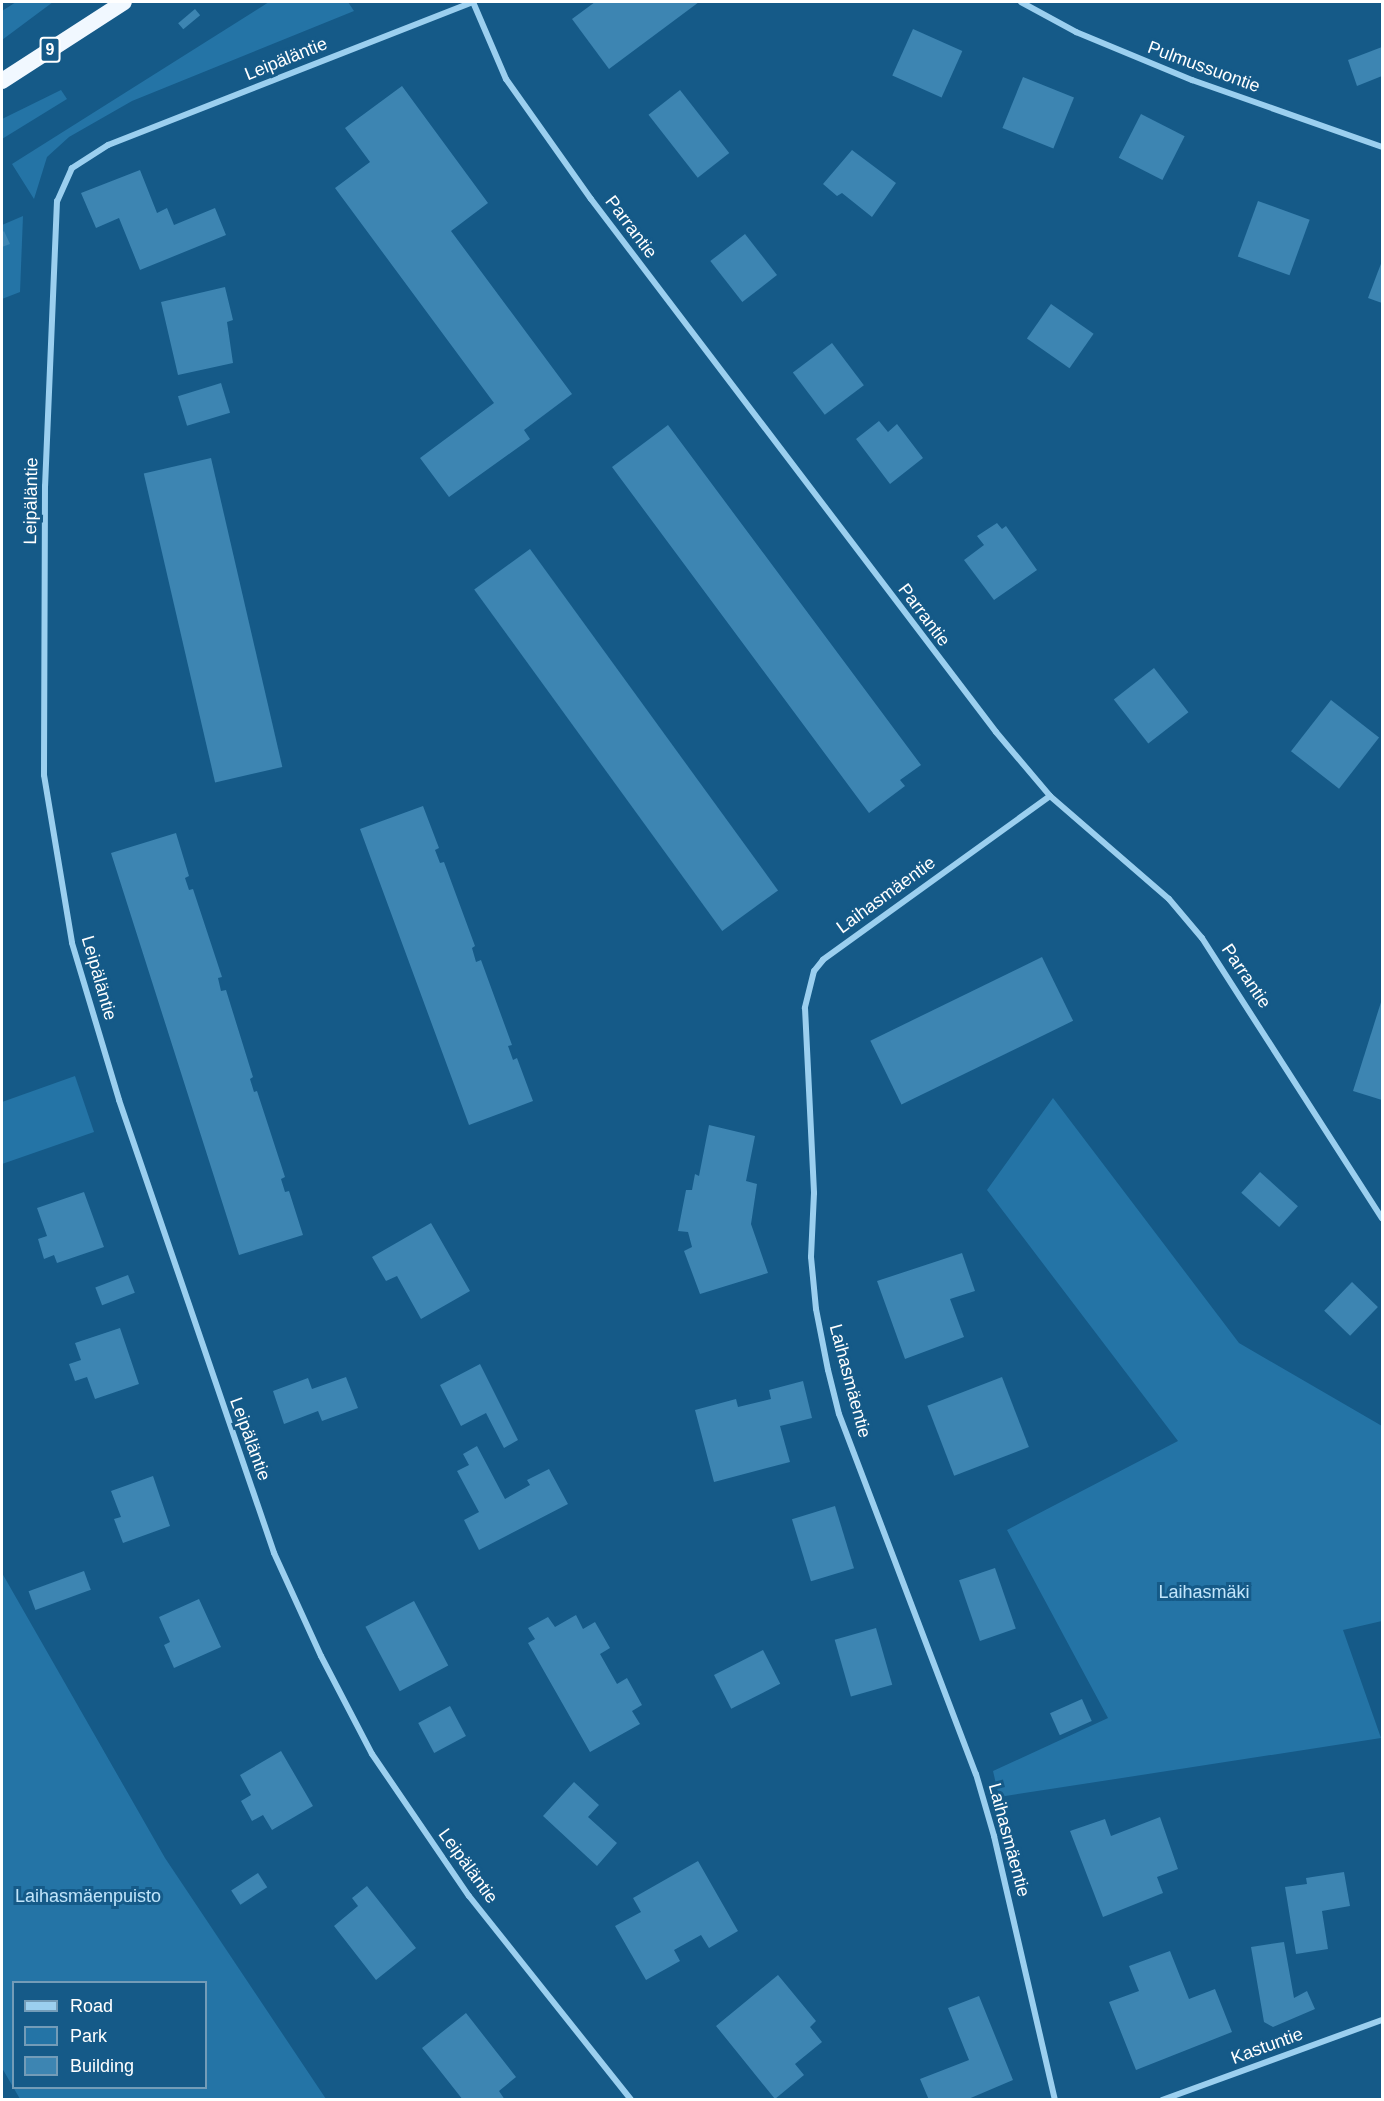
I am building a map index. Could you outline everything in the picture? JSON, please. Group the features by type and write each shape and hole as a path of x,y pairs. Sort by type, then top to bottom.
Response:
{"highway":[{"name":"9","path":"2,81 124,2"}],"street":[{"name":"Parrantie","path":"473,2 506,79 591,199 918,633 1050,796 1169,899 1202,938 1383,1218"},
{"name":"Leipäläntie","path":"473,2 108,145 72,168 57,201 45,486 44,775 72,943 119,1100 274,1553 321,1656 378,1763 469,1896 631,2100"},
{"name":"Pulmussuontie","path":"1021,2 1076,32 1192,80 1383,147"},
{"name":"Laihasmäentie","path":"1050,796 823,960 814,971 805,1008 814,1193 811,1257 816,1309 828,1370 839,1414 976,1774 994,1836 1054,2100"},
{"name":"Kastuntie","path":"1162,2100 1383,2020"}],"green space":[{"path":"16,2 53,2 2,40 2,11"},
{"path":"269,2 348,2 354,11 132,101 69,137 47,157 34,199 12,164"},
{"path":"61,90 67,99 2,139 2,119"},
{"path":"23,216 20,292 2,299 2,225"},
{"path":"75,1076 94,1132 2,1164 2,1102"},
{"name":"Laihasmäki","path":"1053,1098 1239,1343 1382,1426 1382,1621 1343,1630 1381,1738 999,1797 993,1771 1108,1718 1007,1530 1178,1441 987,1190"},
{"name":"Laihasmäenpuisto","path":"2,1573 165,1858 326,2099 20,2099 14,2089 207,2089 207,1981 12,1981 12,2085 2,2068"}],"building":[{"path":"595,2 699,2 609,69 572,19"},
{"path":"195,9 200,15 183,29 178,23"},
{"path":"913,29 962,51 942,98 892,76"},
{"path":"1382,47 1382,76 1357,86 1348,60"},
{"path":"1023,77 1074,98 1053,149 1002,128"},
{"path":"402,86 488,203 451,231 572,394 524,430 530,439 449,497 420,458 494,403 335,188 370,162 345,128"},
{"path":"680,90 729,153 698,178 648,115"},
{"path":"1141,114 1185,136 1162,180 1119,158"},
{"path":"852,150 896,183 872,217 842,193 837,196 823,184"},
{"path":"140,170 157,213 167,208 174,225 215,208 226,235 140,270 119,218 96,228 81,193"},
{"path":"1258,201 1310,220 1290,275 1238,256"},
{"path":"4,231 10,244 2,247 2,233"},
{"path":"745,234 777,275 742,302 710,261"},
{"path":"1382,261 1382,303 1368,298"},
{"path":"225,287 233,320 227,322 233,363 178,375 161,302"},
{"path":"1051,304 1094,334 1070,368 1027,338"},
{"path":"832,343 864,385 825,415 793,372"},
{"path":"221,383 230,413 187,426 178,396"},
{"path":"879,421 888,432 897,424 923,458 890,484 856,439"},
{"path":"668,425 921,765 900,780 905,786 869,813 612,467"},
{"path":"211,458 282,767 215,782 144,474"},
{"path":"997,523 1002,529 1006,526 1037,570 994,600 964,560 984,545 977,536"},
{"path":"530,549 778,890 722,931 474,590"},
{"path":"1154,668 1188,712 1148,744 1114,699"},
{"path":"1331,700 1379,738 1339,789 1291,751"},
{"path":"423,806 439,848 435,850 440,863 444,862 475,946 472,948 476,962 481,960 512,1045 508,1046 513,1060 517,1058 533,1101 469,1125 360,829"},
{"path":"176,833 189,876 185,878 189,890 193,889 222,977 218,978 221,991 226,990 253,1077 250,1079 254,1092 257,1091 285,1177 281,1179 285,1192 289,1191 303,1235 239,1255 111,853"},
{"path":"1042,957 1073,1021 901,1105 870,1041"},
{"path":"1382,999 1382,1100 1353,1091"},
{"path":"709,1125 755,1136 746,1181 757,1184 751,1224 768,1273 700,1294 684,1251 692,1247 688,1232 678,1231 686,1190 692,1190 695,1174 699,1176"},
{"path":"1260,1172 1298,1206 1279,1227 1241,1193"},
{"path":"84,1192 104,1247 57,1263 54,1255 44,1259 38,1239 47,1236 37,1208"},
{"path":"431,1223 470,1291 421,1319 397,1276 386,1281 372,1257"},
{"path":"962,1253 975,1291 950,1299 964,1337 905,1359 877,1281"},
{"path":"128,1275 135,1293 102,1305 95,1288"},
{"path":"1352,1282 1378,1307 1350,1336 1324,1311"},
{"path":"120,1328 139,1384 95,1399 87,1377 75,1381 69,1364 81,1360 75,1343"},
{"path":"480,1364 518,1440 504,1448 486,1413 461,1426 440,1385"},
{"path":"346,1377 358,1408 322,1421 318,1411 284,1424 273,1391 308,1378 312,1389"},
{"path":"1002,1377 1029,1447 954,1476 927,1406"},
{"path":"803,1381 812,1418 780,1426 790,1462 714,1482 695,1410 736,1399 738,1407 771,1399 769,1390"},
{"path":"477,1446 505,1499 530,1485 527,1480 549,1469 568,1504 479,1550 464,1520 479,1512 457,1471 469,1465 463,1454"},
{"path":"153,1476 170,1526 123,1543 114,1519 121,1517 111,1491"},
{"path":"835,1506 854,1568 811,1581 792,1519"},
{"path":"995,1568 1016,1629 980,1641 959,1580"},
{"path":"84,1571 91,1590 35,1610 29,1591"},
{"path":"199,1599 221,1647 174,1668 164,1645 170,1642 159,1617"},
{"path":"414,1601 448,1665 400,1691 365,1627"},
{"path":"576,1615 583,1629 595,1622 610,1648 600,1654 617,1684 627,1678 642,1705 632,1711 640,1724 590,1752 528,1643 535,1639 528,1628 548,1617 555,1627"},
{"path":"876,1628 892,1685 851,1697 835,1640"},
{"path":"763,1650 780,1684 731,1709 714,1675"},
{"path":"1082,1699 1092,1721 1060,1735 1050,1713"},
{"path":"450,1706 466,1736 434,1753 418,1723"},
{"path":"281,1751 313,1806 272,1830 263,1815 252,1821 241,1801 251,1795 240,1775"},
{"path":"574,1782 599,1805 588,1817 617,1843 597,1866 543,1816"},
{"path":"1160,1817 1178,1869 1157,1877 1163,1893 1103,1917 1070,1831 1105,1819 1111,1836"},
{"path":"698,1861 738,1931 709,1948 701,1935 674,1950 680,1961 646,1980 615,1926 641,1912 633,1898"},
{"path":"1344,1872 1350,1906 1322,1911 1328,1949 1296,1954 1285,1887 1307,1884 1306,1878"},
{"path":"258,1873 267,1887 240,1905 231,1890"},
{"path":"367,1886 416,1948 376,1980 334,1926 358,1906 352,1898"},
{"path":"1284,1942 1294,1998 1307,1991 1315,2009 1273,2027 1264,2022 1251,1947"},
{"path":"1170,1951 1189,1999 1215,1989 1232,2032 1136,2070 1109,2002 1139,1991 1129,1966"},
{"path":"778,1975 816,2021 810,2027 822,2042 795,2064 804,2075 775,2099 716,2026"},
{"path":"979,1996 1013,2080 966,2100 929,2100 920,2079 969,2060 948,2008"},
{"path":"466,2013 516,2077 499,2091 505,2100 463,2100 422,2048"}]}
